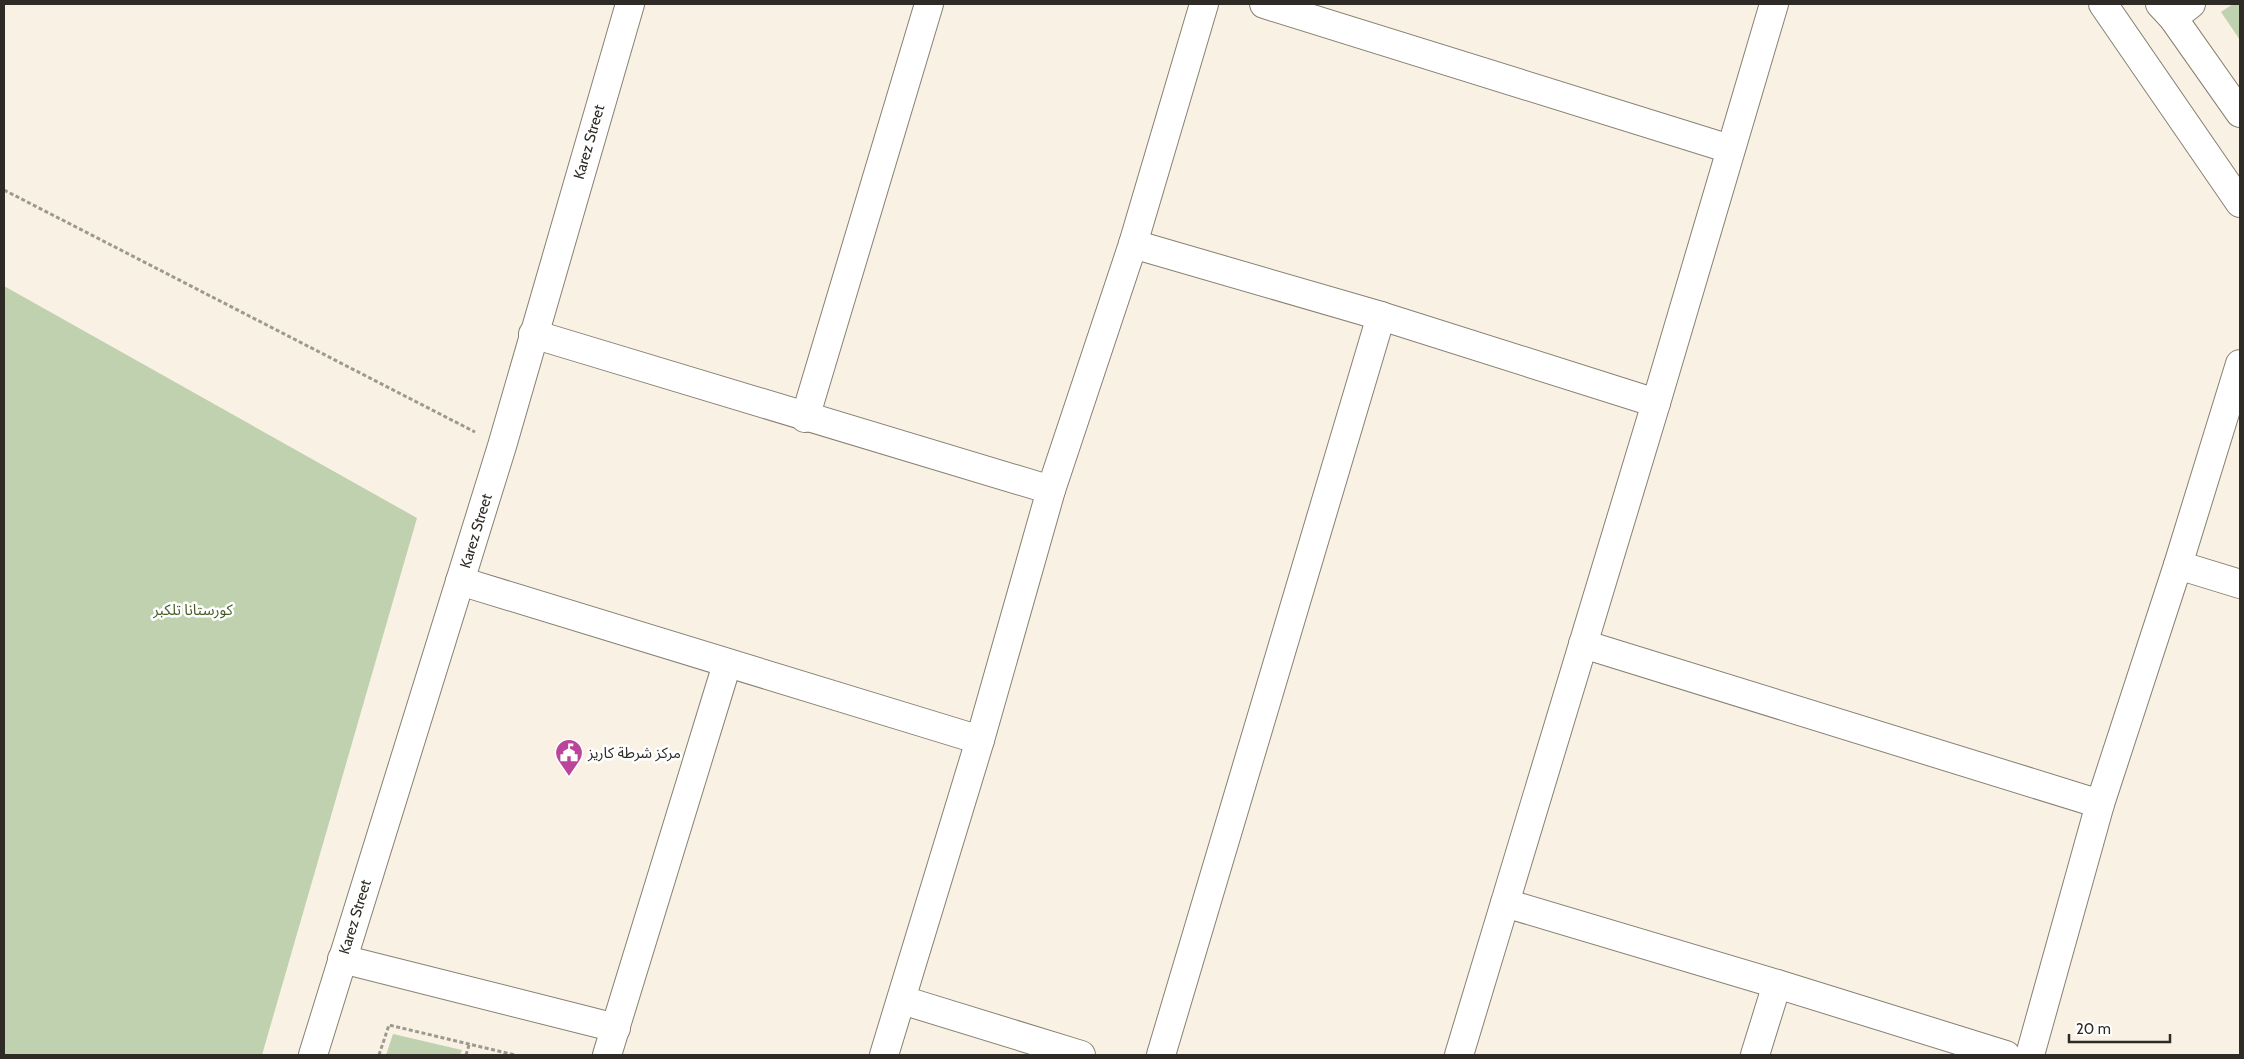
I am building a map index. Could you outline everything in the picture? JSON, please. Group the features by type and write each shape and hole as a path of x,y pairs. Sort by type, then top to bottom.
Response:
{"street":[{"name":"Karez Street","path":"313,1055 502,446 532,334 630,4"},
{"path":"804,418 929,4"},
{"path":"884,1055 980,740 1051,490 1133,244 1204,4"},
{"path":"1264,4 1730,149"},
{"path":"1459,1055 1774,4"},
{"path":"2103,4 2240,203"},
{"path":"2175,9 2240,113"},
{"path":"1133,244 1381,316 1656,402"},
{"path":"1161,1055 1381,316"},
{"path":"532,334 804,418 1051,490"},
{"path":"2030,1055 2100,804 2178,565 2240,364"},
{"path":"2178,565 2240,584"},
{"path":"460,582 980,740"},
{"path":"1583,644 2100,804"},
{"path":"607,1055 727,664"},
{"path":"1505,903 2006,1055"},
{"path":"342,959 616,1028"},
{"path":"1755,1055 1777,984"},
{"path":"902,1000 1081,1055"}],"path":[{"path":"4,190 502,446"},
{"path":"380,1055 388,1025 515,1055"},
{"path":"466,1055 469,1045"}],"green space":[{"path":"2233,4 2240,4 2240,40 2221,12"},
{"name":"كورستانا تلكبر","path":"4,286 417,518 262,1055 4,1055"},
{"path":"393,1034 462,1050 460,1055 386,1055"}],"place":[{"name":"مركز شرطة كاريز","path":"569,777"}]}
